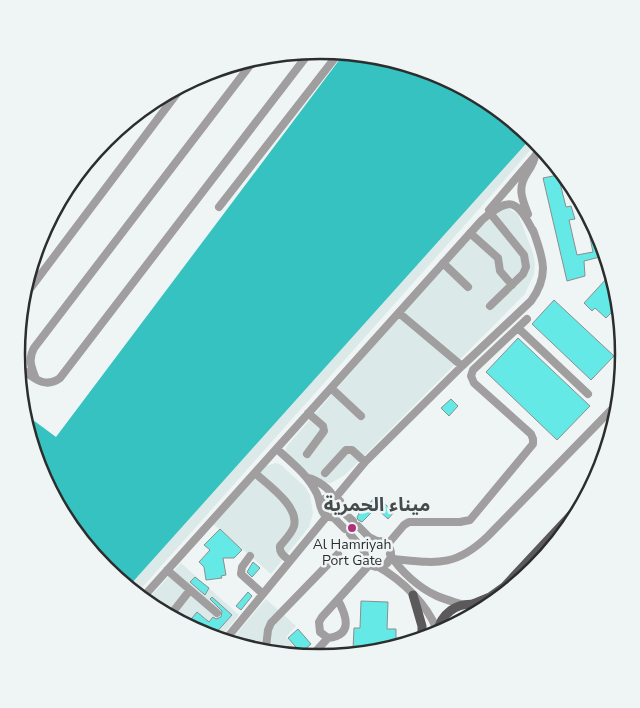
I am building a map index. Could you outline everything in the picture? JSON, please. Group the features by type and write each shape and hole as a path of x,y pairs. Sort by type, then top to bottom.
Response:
{"main road":[{"path":"512,578 556,531"},
{"path":"413,595 421,621 420,631"},
{"path":"440,624 454,608 464,604 475,605"}],"lane":[{"path":"26,372 46,384 60,378 303,60"},
{"path":"219,207 334,60"},
{"path":"36,379 30,362 34,348 248,68"},
{"path":"34,284 173,99"},
{"path":"147,593 482,220 537,154"},
{"path":"321,505 324,499 335,497 365,462 531,301 537,293 542,279 544,264 520,190 535,156"},
{"path":"482,220 500,206 506,204 517,206 534,232"},
{"path":"490,213 526,258 525,271 490,306"},
{"path":"470,233 498,258 500,271 512,285"},
{"path":"443,263 468,287"},
{"path":"399,313 462,366"},
{"path":"387,545 404,525 409,522 460,522 470,520 533,444 531,434 474,383 471,378 473,370 527,318"},
{"path":"518,328 588,394"},
{"path":"331,388 361,416"},
{"path":"392,556 440,562 456,559 471,550 488,536 609,412"},
{"path":"307,454 324,431 323,426 308,413"},
{"path":"277,448 308,478 318,494 322,512 330,516 348,532 365,552 366,558 390,574 413,595 429,612 435,626"},
{"path":"325,473 346,450 352,450 365,462"},
{"path":"255,473 292,510 294,518 293,527 280,546 282,554 290,560"},
{"path":"230,634 290,560 330,516 338,515 341,510 341,503 328,489 312,478 308,478"},
{"path":"341,510 369,537 387,545 398,566 428,591 436,596 464,604"},
{"path":"365,552 370,544 377,541"},
{"path":"266,644 271,623 338,554"},
{"path":"250,556 242,567 241,574 263,594"},
{"path":"328,638 320,632 319,622 338,600 374,565 387,563 392,556"},
{"path":"167,570 217,613"},
{"path":"174,610 190,590"},
{"path":"318,649 328,638 342,632 346,623 345,614 338,600"}],"shaded area":[{"path":"527,143 532,148 496,190 141,589 133,582"},
{"path":"506,207 518,214 533,253 534,274 525,294 345,475 331,483 318,483 285,453 287,446 492,210"},
{"path":"276,463 281,465 305,487 310,495 313,513 309,527 271,574 213,524 265,466"},
{"path":"181,563 239,615 224,633 190,619 151,596"},
{"path":"266,599 296,626 286,637 295,647 262,643 234,636"}],"water":[{"path":"339,60 396,69 433,81 484,109 527,143 133,582 98,549 65,502 47,467 33,420 56,437"}],"building":[{"path":"555,176 560,183 566,207 571,206 575,219 569,220 577,255 593,252 589,232 593,241 598,257 584,261 585,276 567,281 543,178"},
{"path":"605,280 612,312 606,318 595,308 592,311 584,303"},
{"path":"554,300 614,356 591,380 532,324"},
{"path":"518,338 590,406 557,440 486,372"},
{"path":"451,399 458,406 449,416 441,408"},
{"path":"376,496 394,512 388,519 376,508 362,522 358,520 359,514 354,509 359,503 365,508"},
{"path":"220,529 242,550 234,558 223,558 226,575 221,576 222,578 206,580 204,567 199,562 210,550 204,545"},
{"path":"253,562 260,568 252,577 247,572"},
{"path":"195,577 209,588 205,595 190,582"},
{"path":"248,592 252,596 241,610 236,606"},
{"path":"212,597 232,615 218,631 191,619 197,612 209,622 213,617 216,619 221,617 222,611 210,599"},
{"path":"361,601 388,602 387,629 396,629 396,639 353,647 354,628 360,628"},
{"path":"298,629 311,644 306,648 296,648 288,638"}],"place":[{"name":"Al Hamriyah Port Gate","path":"352,528"}],"district":[{"name":"ميناء الحمرية","path":"377,505"}]}
